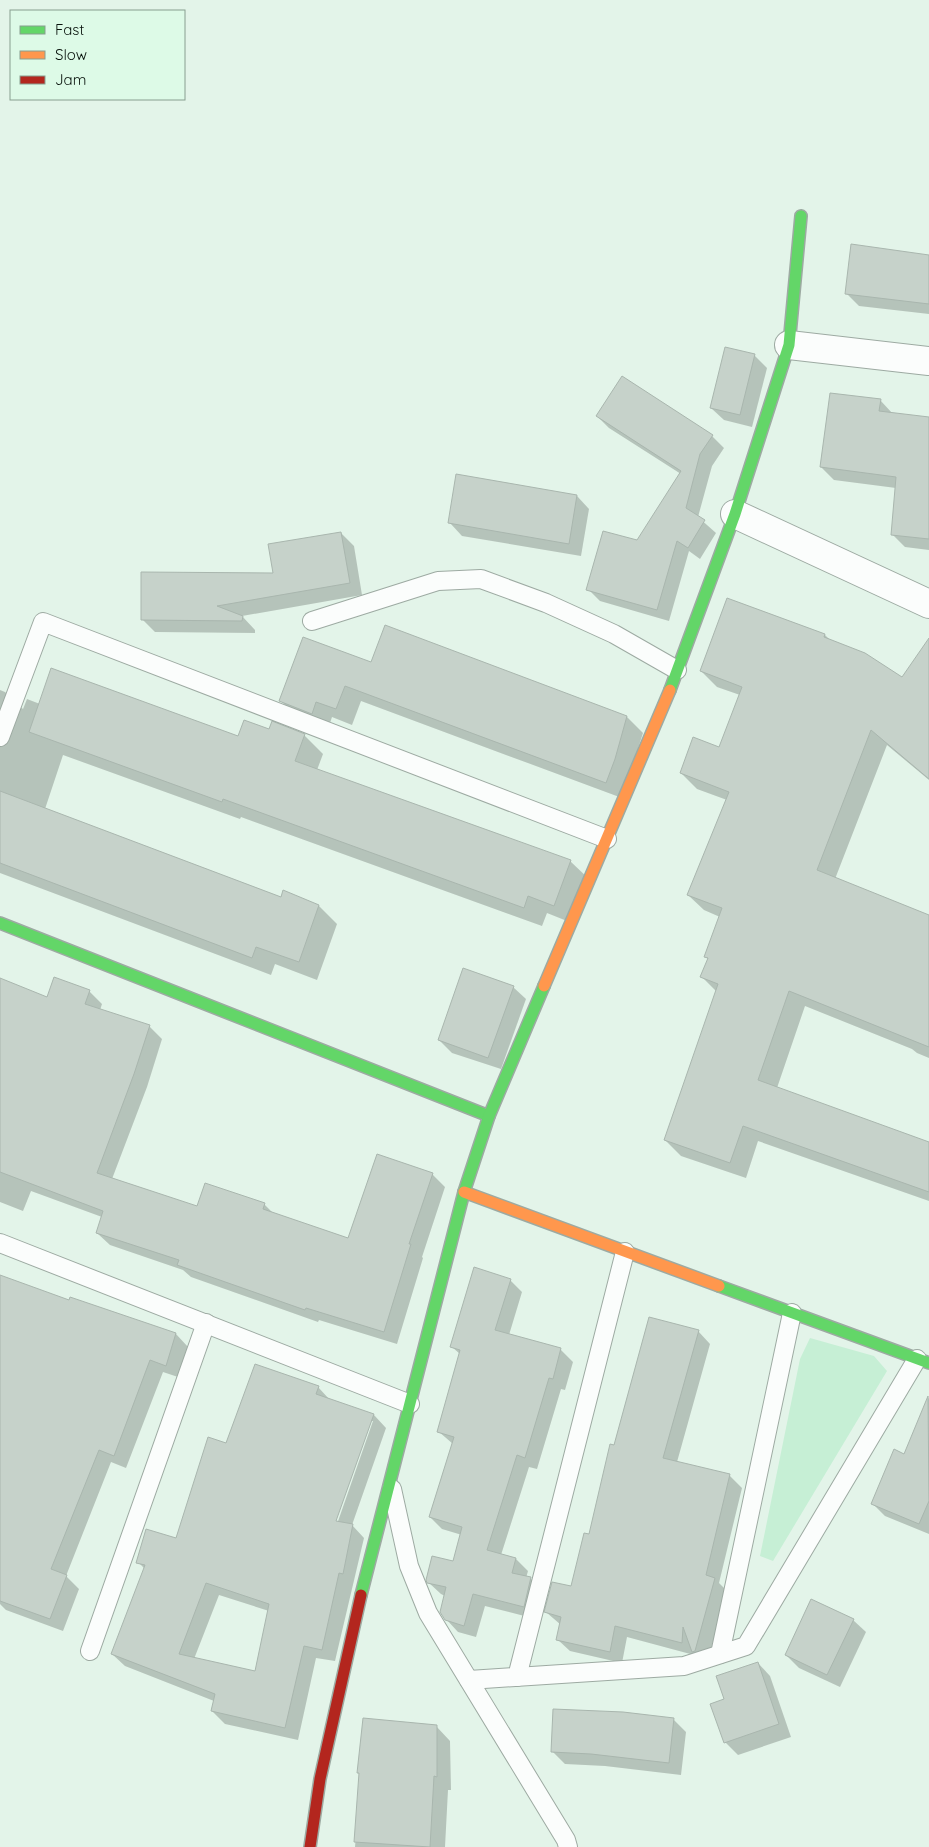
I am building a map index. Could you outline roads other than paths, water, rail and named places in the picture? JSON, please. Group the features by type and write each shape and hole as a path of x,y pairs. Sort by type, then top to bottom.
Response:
{"street":[{"path":"310,1847 320,1779 352,1631 464,1192 490,1116 662,711 735,514 789,346 801,216"},
{"path":"789,346 929,361"},
{"path":"735,514 929,604"},
{"path":"0,923 490,1116"},
{"path":"464,1192 923,1361"}],"lane":[{"path":"312,621 438,581 481,579 546,603 614,634 677,670"},
{"path":"0,737 43,622 607,839"},
{"path":"0,1242 410,1404"},
{"path":"517,1677 625,1252"},
{"path":"720,1654 792,1313"},
{"path":"90,1651 206,1323"},
{"path":"469,1680 684,1666 746,1646 923,1361"},
{"path":"390,1482 412,1574 428,1613 566,1840 568,1847"}]}
